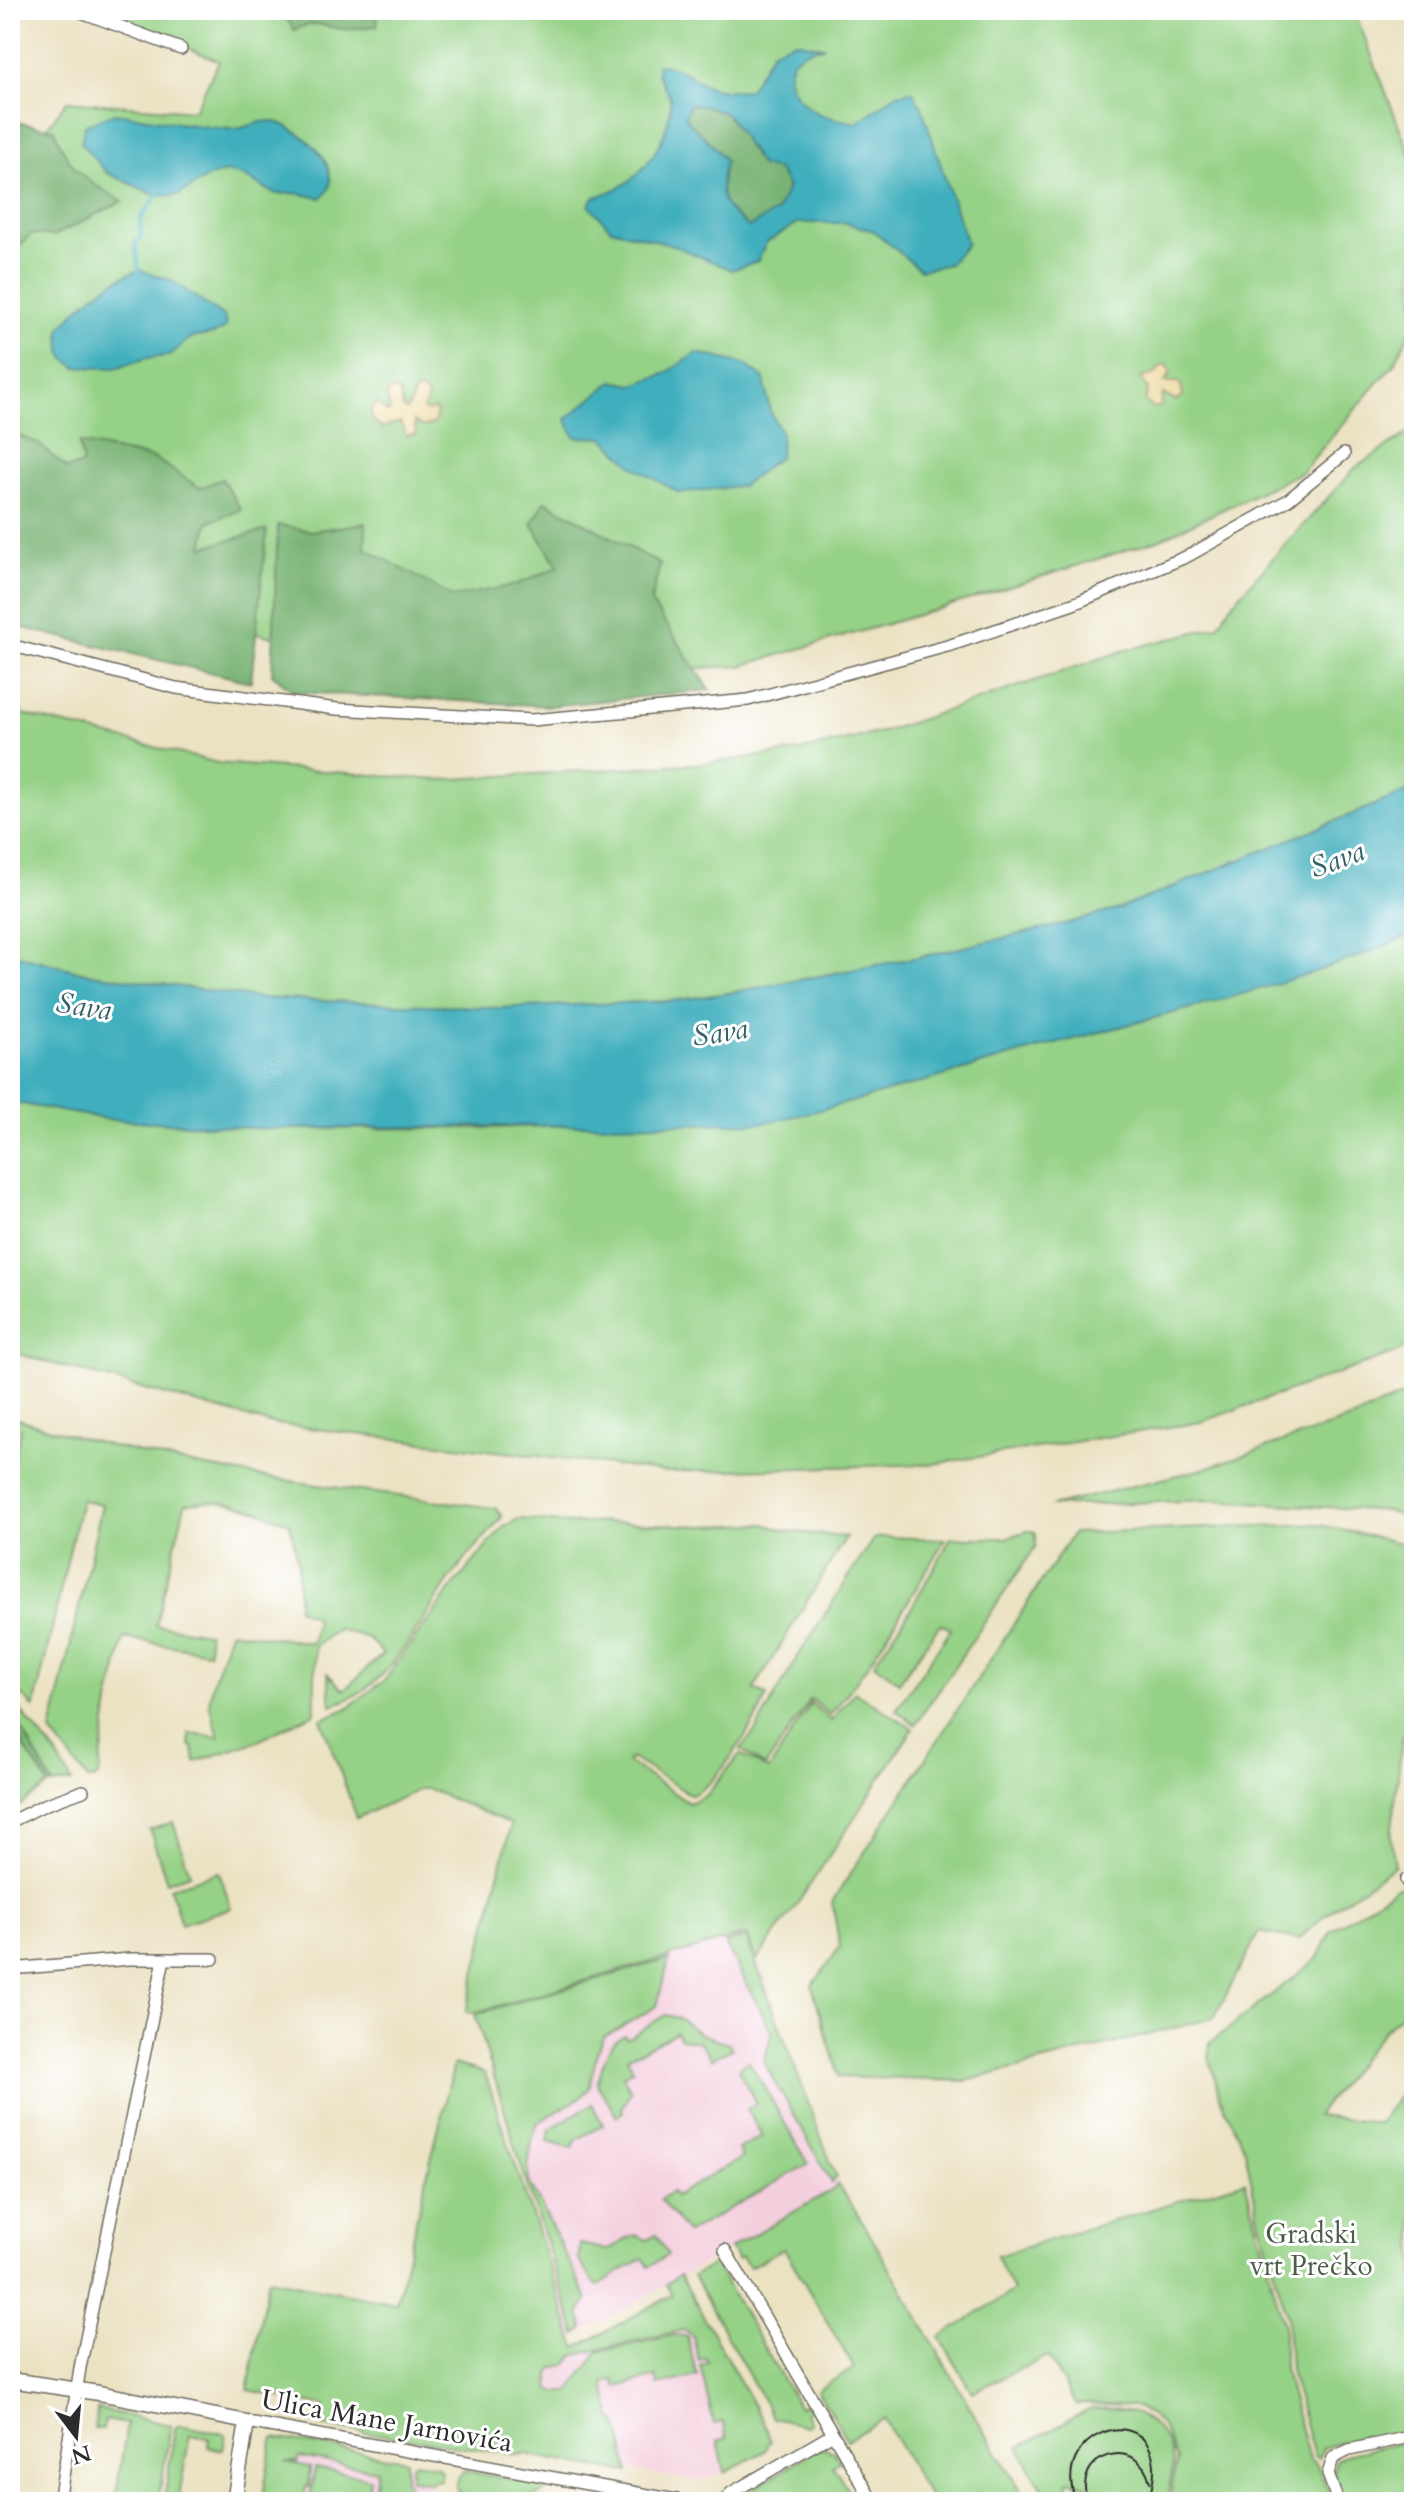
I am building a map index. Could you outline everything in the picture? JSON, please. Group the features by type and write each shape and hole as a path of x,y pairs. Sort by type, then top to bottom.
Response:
{"street":[{"path":"76,10 181,49"},
{"path":"10,645 176,688 337,709 532,720 748,700 951,645 1073,604 1188,556 1288,500 1344,454"},
{"path":"10,1822 83,1791"},
{"path":"1406,1880 1414,1895"},
{"path":"59,2502 78,2391 164,1959"},
{"path":"10,1969 164,1959 213,1959"},
{"path":"725,2250 873,2502"},
{"name":"Ulica Mane Jarnovića","path":"10,2380 687,2502"},
{"path":"234,2502 247,2422"},
{"path":"724,2502 731,2493 833,2434"},
{"path":"1338,2502 1329,2467 1333,2458 1349,2450 1414,2436"}],"shaded area":[{"path":"748,1933 838,2184 574,2338 473,2013"},
{"path":"672,2295 762,2448 713,2477 694,2481 529,2452 546,2367"},
{"path":"274,2440 432,2468 427,2502 262,2502"}],"green space":[{"path":"96,10 1354,10 1414,165 1414,324 1394,364 1302,472 1158,540 942,608 741,666 502,677 302,645 10,567 10,176 67,101 194,111 219,61"},
{"path":"287,10 378,10 377,26 344,29 315,24 294,30 288,21"},
{"path":"690,104 727,114 761,166 778,169 788,187 777,211 749,227 726,207 721,192 725,161 685,117"},
{"path":"10,121 54,129 72,165 88,180 123,201 54,236 31,234 10,256"},
{"path":"1414,429 1414,789 1119,909 920,957 729,993 672,1001 498,1008 257,998 85,973 10,953 10,711 218,763 438,780 707,763 799,751 886,731 1123,651 1218,626 1234,601 1355,468"},
{"path":"10,432 39,444 67,469 83,464 79,443 154,458 200,488 222,479 241,510 208,522 203,547 267,530 251,682 10,625"},
{"path":"545,501 660,564 651,602 710,690 550,706 294,692 272,674 278,525 311,531 366,523 365,548 453,597 515,585 558,567 532,524"},
{"path":"1414,933 1414,1343 1396,1353 1201,1422 933,1464 667,1472 268,1423 10,1352 10,1102 106,1119 269,1129 495,1128 796,1116 1200,1006 1371,952"},
{"path":"1414,1390 1414,1519 1388,1511 1214,1500 1051,1506 1203,1469 1353,1418"},
{"path":"10,1416 69,1435 190,1464 312,1484 496,1508 502,1517 453,1574 399,1655 369,1686 331,1705 328,1674 344,1690 383,1654 368,1638 338,1629 315,1646 315,1713 258,1741 195,1762 189,1733 219,1737 209,1703 230,1631 312,1643 316,1618 298,1609 298,1563 290,1523 226,1503 185,1504 156,1625 208,1633 209,1652 124,1638 109,1702 99,1775 88,1780 51,1732 102,1504 81,1500 34,1708 10,1683 10,1477 21,1428 10,1425"},
{"path":"519,1519 572,1524 765,1524 786,1531 846,1537 754,1689 767,1696 754,1721 735,1752 712,1780 691,1795 631,1758 627,1762 689,1803 706,1796 740,1754 769,1770 811,1703 831,1721 855,1692 913,1729 757,1960 747,1934 473,2013 466,2012 511,1824 428,1789 420,1789 357,1818 321,1719 346,1709 385,1680 454,1585 504,1526"},
{"path":"1316,1524 1414,1546 1414,1713 1402,1739 1391,1838 1395,1865 1324,1916 1299,1939 1259,1932 1214,2018 966,2081 839,2077 812,1986 840,1947 832,1902 1073,1533"},
{"path":"1027,1531 1036,1534 1036,1546 915,1725 896,1710 951,1629 940,1624 899,1682 874,1663 906,1617 951,1538 1006,1538"},
{"path":"873,1539 945,1539 891,1629 830,1715 811,1699 765,1767 741,1749 756,1730 797,1658"},
{"path":"10,1698 56,1754 72,1782 53,1785 10,1714"},
{"path":"10,1714 53,1785 49,1785 19,1739 10,1743"},
{"path":"19,1739 49,1785 10,1813 10,1743"},
{"path":"173,1822 190,1874 167,1882 150,1830"},
{"path":"219,1872 231,1908 181,1924 170,1888"},
{"name":"Gradski vrt Prečko","path":"1397,1887 1404,1887 1414,1902 1414,2004 1384,2030 1316,2116 1379,2123 1414,2074 1414,2432 1365,2440 1364,2435 1323,2448 1318,2458 1314,2456 1290,2370 1287,2316 1259,2219 1245,2150 1220,2098 1209,2056 1210,2043 1317,1959 1331,1931"},
{"path":"746,1937 836,2177 832,2183 764,2062 772,2032 725,1943"},
{"path":"669,1959 657,2006 604,2037 589,2089 538,2123 532,2140 529,2181 588,2301 579,2314 584,2328 576,2334 475,2014"},
{"path":"665,2015 679,2018 700,2034 729,2043 732,2049 711,2059 700,2042 680,2039 676,2032 627,2058 633,2069 623,2075 631,2091 621,2108 623,2112 617,2116 597,2084 606,2056 624,2035 627,2039"},
{"path":"749,2061 808,2164 687,2233 660,2199 672,2192 675,2196 742,2158 738,2149 762,2136 747,2109 756,2103 738,2069"},
{"path":"454,2064 485,2073 576,2348 672,2295 666,2284 680,2275 767,2429 770,2441 765,2451 725,2473 718,2441 727,2438 723,2422 714,2424 700,2365 708,2362 706,2358 699,2360 693,2336 684,2330 575,2355 566,2365 554,2368 550,2374 550,2387 555,2392 569,2392 598,2352 674,2335 687,2336 697,2376 658,2385 656,2377 617,2387 615,2380 604,2383 613,2420 617,2420 629,2473 528,2453 519,2455 320,2426 325,2406 248,2390 268,2279 396,2303"},
{"path":"592,2104 603,2125 576,2140 573,2148 548,2141 550,2129"},
{"path":"1245,2181 1284,2327 1287,2380 1309,2459 1317,2465 1333,2502 1169,2502 1177,2460 1163,2427 1151,2415 1132,2406 1077,2406 1048,2356 972,2392 940,2337 1013,2291 996,2256"},
{"path":"838,2184 1029,2502 932,2502 884,2419 847,2440 817,2390 854,2368 784,2248 750,2267 741,2257 737,2259 730,2248"},
{"path":"635,2235 647,2240 656,2235 668,2255 649,2267 643,2258 597,2286 579,2260 580,2244 607,2250"},
{"path":"724,2258 728,2265 719,2271 799,2407 808,2403 811,2408 805,2413 810,2423 806,2426 773,2418 693,2276"},
{"path":"97,2409 171,2425 158,2502 115,2502 127,2424 105,2420 103,2429 94,2428"},
{"path":"1091,2409 1134,2413 1152,2423 1159,2431 1169,2447 1173,2462 1166,2502 1092,2502 1087,2485 1067,2480 1072,2502 1049,2502 1019,2447"},
{"path":"179,2425 226,2434 223,2450 208,2447 209,2438 190,2435 178,2502 164,2502 175,2428"},
{"path":"275,2438 406,2460 405,2482 408,2483 405,2502 369,2502 377,2470 300,2457 298,2462 285,2462 310,2467 309,2487 306,2487 303,2502 262,2502"},
{"path":"1414,2440 1414,2502 1341,2502 1334,2476 1336,2460 1345,2455"},
{"path":"823,2449 834,2452 841,2460 833,2466 855,2502 749,2502 741,2496 813,2452"},
{"path":"415,2462 437,2466 442,2473 440,2480 430,2483 410,2479 411,2465"},
{"path":"315,2468 370,2478 366,2502 309,2502"},
{"path":"465,2471 550,2486 534,2497 463,2502 456,2487 459,2476"}],"sand":[{"path":"1167,365 1171,372 1165,382 1178,382 1183,396 1176,401 1163,394 1161,406 1153,408 1145,401 1148,389 1141,378 1156,374 1159,367"},
{"path":"418,389 428,399 423,410 428,412 433,409 437,412 434,424 423,427 414,422 416,434 406,436 400,422 382,428 372,419 371,410 377,403 387,412 390,411 389,391 399,391 403,409 406,410"}],"water":[{"path":"795,41 824,47 799,55 789,72 794,92 802,102 829,117 857,123 897,94 912,91 921,105 967,244 949,264 920,270 874,231 846,223 798,223 766,243 758,261 732,270 667,243 611,229 589,205 594,197 610,192 638,173 659,146 669,114 670,97 657,74 657,65 678,69 714,89 749,90 773,50","holes":["690,104 727,114 761,166 778,170 788,187 777,211 749,227 731,213 723,199 721,183 725,161 685,117"]},
{"path":"115,113 219,128 238,129 265,121 276,122 300,135 321,155 330,176 330,186 321,198 295,193 276,194 242,176 226,172 209,177 179,195 157,196 107,173 81,143 85,125"},
{"path":"139,270 171,280 225,318 226,328 214,334 190,338 169,356 147,358 115,368 76,367 65,359 61,351 60,329 95,294"},
{"path":"697,353 745,364 764,379 770,411 781,432 780,456 742,486 679,493 633,466 604,438 575,437 566,419 613,381 633,385 665,374"},
{"name":"Sava","path":"1414,789 1414,933 1326,968 1237,996 799,1115 762,1123 269,1129 106,1119 10,1102 10,953 85,973 258,998 498,1008 672,1001 920,957 1119,909"}],"waterway":[{"path":"139,270 135,244 141,237 141,218 157,196"}],"tram line":[{"path":"1076,2502 1071,2478 1076,2458 1087,2443 1102,2433 1119,2430 1135,2433 1148,2445 1154,2465 1149,2502"},
{"path":"1088,2502 1085,2485 1088,2472 1108,2456 1120,2454 1133,2458 1143,2467 1150,2482"}]}
